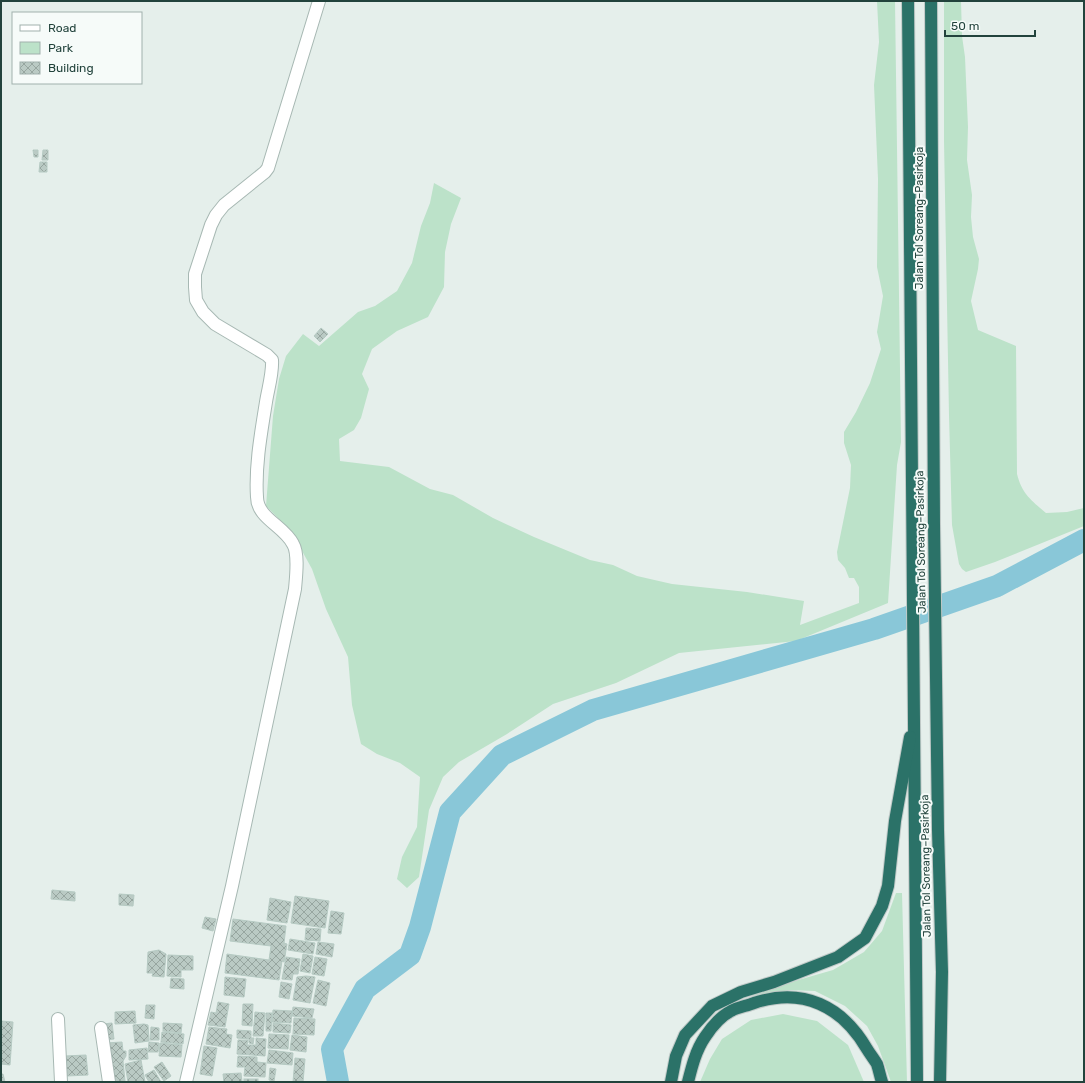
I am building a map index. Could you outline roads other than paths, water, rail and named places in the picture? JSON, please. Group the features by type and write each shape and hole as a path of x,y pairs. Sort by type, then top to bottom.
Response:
{"highway":[{"name":"Jalan Tol Soreang–Pasirkoja","path":"908,1 917,1082"},
{"name":"Jalan Tol Soreang–Pasirkoja","path":"931,1 934,524 938,830 942,972 940,1082"},
{"path":"671,1082 676,1056 685,1035 712,1006 741,992 774,982 838,957 865,938 882,906 888,886 895,821 915,708"},
{"path":"688,1082 694,1058 705,1037 718,1022 731,1011 766,999 779,997 799,998 818,1002 834,1011 858,1034 877,1064 882,1082"}],"street":[{"path":"186,1082 232,886 295,589 296,563 294,544 284,532 265,516 259,507 256,497 262,426 272,360 267,355 215,324 202,312 196,300 195,274 216,214 224,205 268,168 319,1"},
{"path":"58,1019 61,1082"},
{"path":"101,1028 109,1082"}],"waterway":[{"path":"338,1082 332,1049 365,989 410,955 420,927 450,812 502,755 593,710 874,629 997,586 1084,540"}]}
